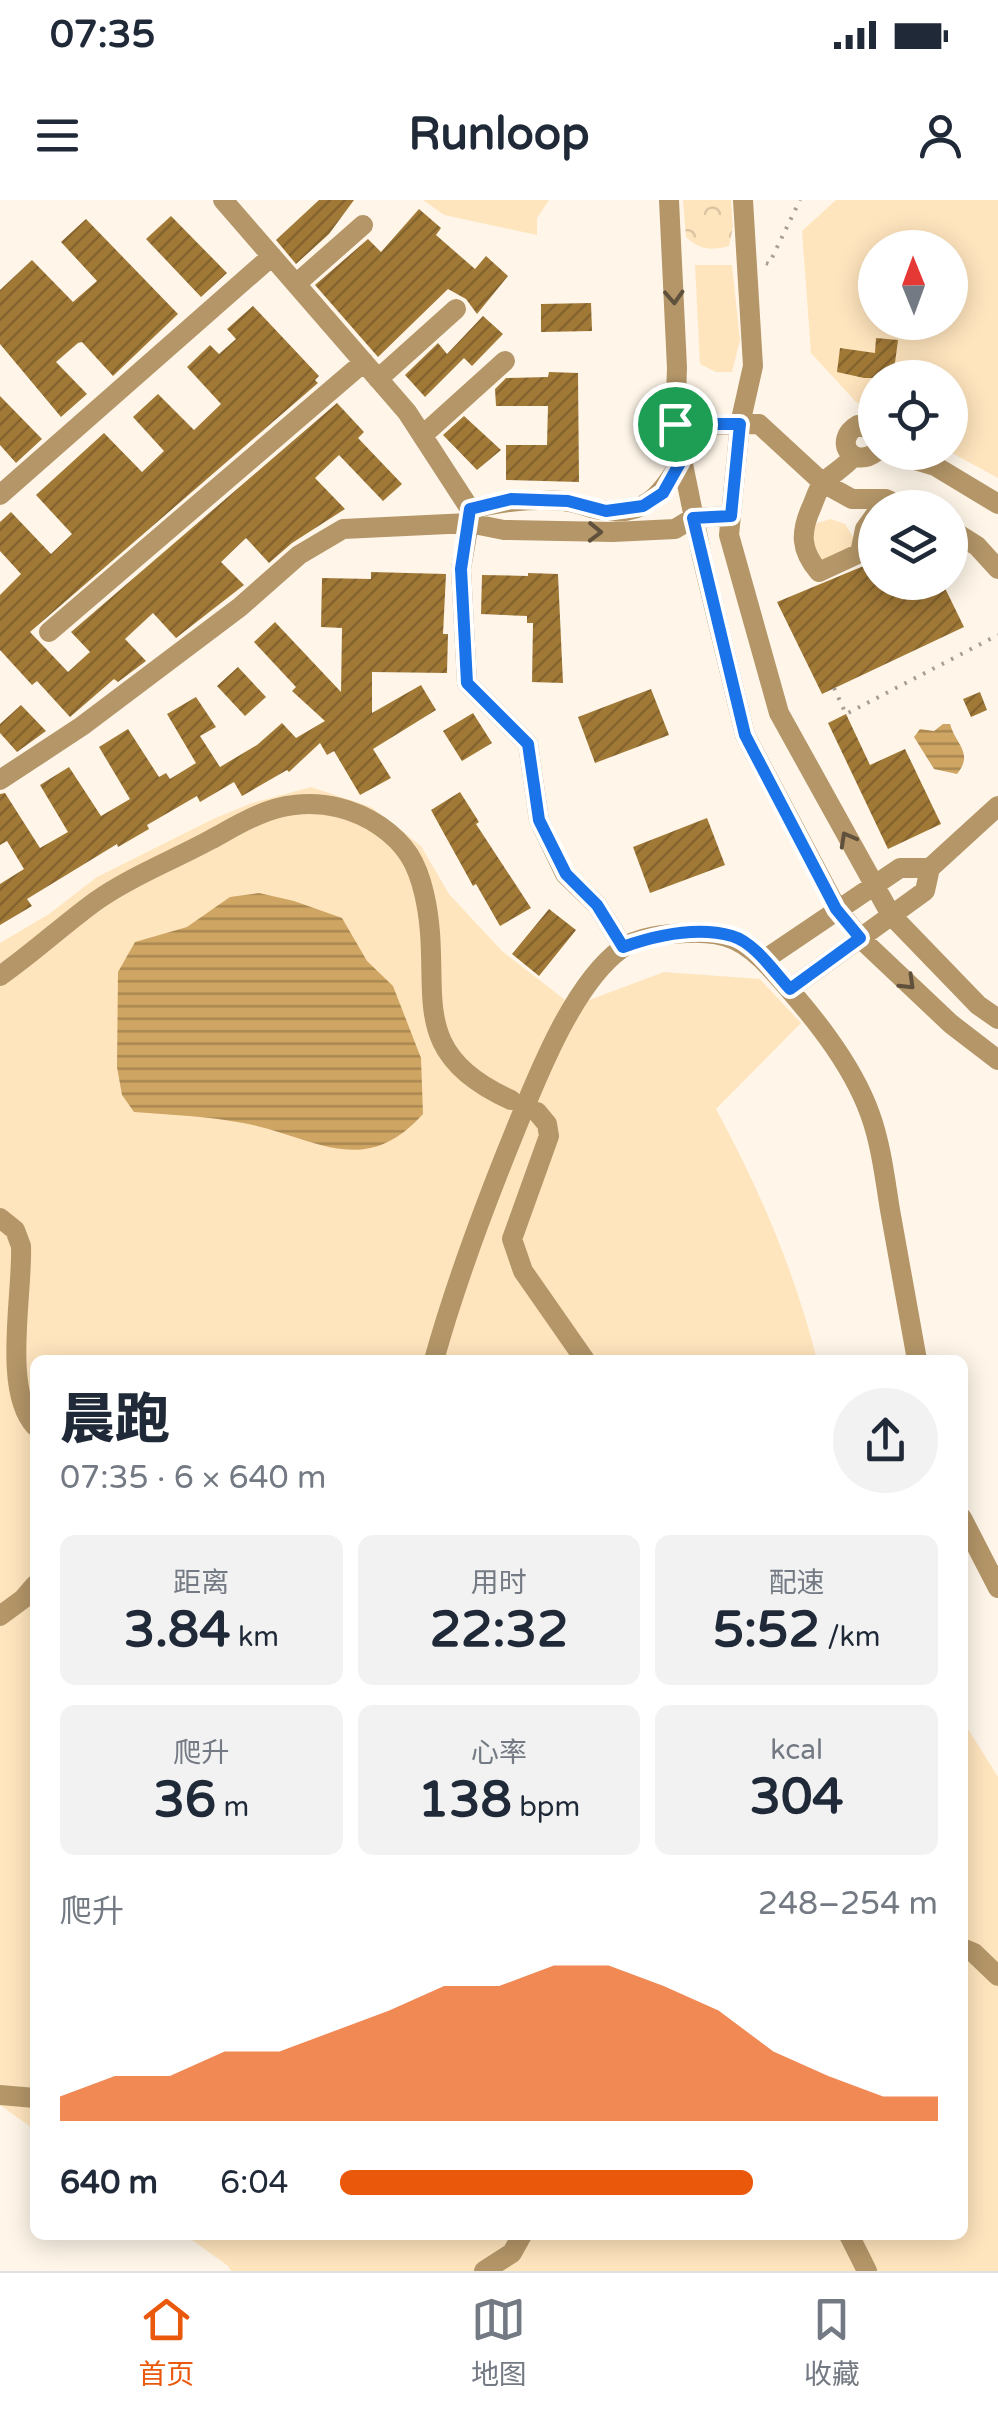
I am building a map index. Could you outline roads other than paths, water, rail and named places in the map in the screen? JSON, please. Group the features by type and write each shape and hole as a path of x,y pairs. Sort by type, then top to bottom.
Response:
{"street":[{"path":"223,200 423,435 470,516 504,530 675,529 693,518 731,516"},
{"path":"669,200 678,368 675,424 693,518 745,735 836,909 860,938 951,1024 998,1060"},
{"path":"743,200 753,366 740,424 729,535 778,713 892,915 978,1005 998,1019"},
{"path":"296,284 363,225"},
{"path":"0,495 272,256"},
{"path":"378,379 456,308"},
{"path":"49,632 364,362"},
{"path":"423,435 505,362"},
{"path":"675,424 759,424 823,483 858,501"},
{"path":"858,427 848,431 844,442 853,457 858,458"},
{"path":"853,457 823,483 805,520 803,534 807,558 819,572 858,553"},
{"path":"0,780 82,726 240,607 299,555 343,528 470,516 511,499 568,501 606,511 643,506 663,493 681,461"},
{"path":"942,470 998,504"},
{"path":"548,530 542,517 551,500"},
{"path":"470,516 461,569 467,683 528,744 539,820 566,874 597,905 623,947"},
{"path":"978,546 998,538"},
{"path":"968,540 998,569"},
{"path":"0,976 99,899 253,816 290,805 321,804 363,815 393,835 414,858 425,898 433,1018 444,1049 459,1069 512,1100"},
{"path":"790,989 926,891 930,868 998,806"},
{"path":"764,960 900,868 930,868"},
{"path":"435,1355 472,1233 556,1038 596,974 623,947 656,936 690,932 735,936 764,960 846,1067 870,1113 916,1355"},
{"path":"538,1112 547,1124 549,1136 512,1240 523,1270 581,1355"},
{"path":"0,1218 15,1230 21,1246 17,1360 19,1386 30,1422"},
{"path":"968,1530 998,1588"},
{"path":"0,1616 30,1591"},
{"path":"968,1950 998,1976"},
{"path":"0,2095 30,2098"},
{"path":"484,2271 512,2253 519,2240"},
{"path":"852,2240 867,2271"}]}
